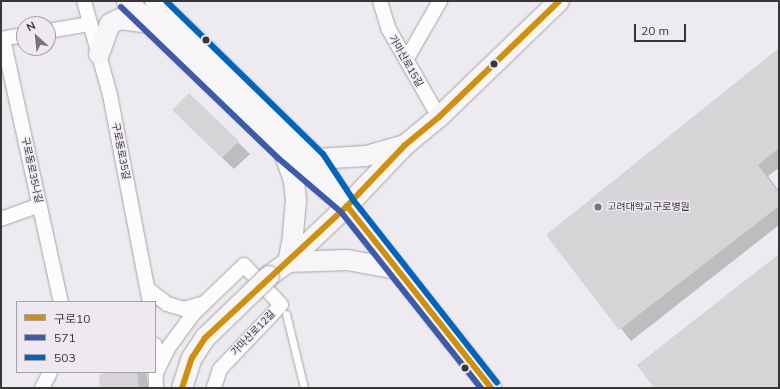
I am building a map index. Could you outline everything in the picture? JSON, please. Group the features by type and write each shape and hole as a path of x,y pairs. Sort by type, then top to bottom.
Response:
{"main road":[{"path":"127,1 284,152 347,206"},
{"path":"155,1 317,158 347,206 491,388"},
{"path":"182,388 192,358 205,338 269,276 288,262 347,206 406,145 439,117 559,1"},
{"path":"99,54 110,24 120,18 150,24"},
{"path":"317,158 366,156 406,145"},
{"path":"284,152 294,181 296,200 293,237 288,262"},
{"path":"288,262 347,260 398,269"}],"street":[{"name":"구로동로35길","path":"84,1 99,54 123,158 149,295"},
{"name":"가마산로15길","path":"380,1 388,28 439,117"},
{"path":"406,60 440,1"},
{"path":"56,30 90,24"},
{"path":"2,39 16,36"},
{"name":"구로동로35나길","path":"2,39 61,301"},
{"path":"1,219 40,205"},
{"name":"가마산로12길","path":"204,303 244,265 281,305 220,369 214,388"},
{"path":"149,295 167,304 184,309 204,303"},
{"path":"157,371 168,348 204,303"},
{"path":"156,358 156,388"},
{"path":"42,388 50,373"}],"lane":[{"name":"가마산로12길","path":"286,314 304,388"}],"building":[{"path":"779,48 779,148 758,165 779,193 779,206 619,330 546,235"},
{"path":"189,93 239,141 222,158 172,110"},
{"path":"779,254 779,388 654,388 637,365"},
{"path":"106,373 137,373 139,388 100,388 99,375"}],"transit line":[{"name":"503","path":"166,1 323,154 354,201 497,383"},
{"name":"구로10","path":"182,388 192,358 205,338 347,206 405,145 439,117 559,1"},
{"name":"571","path":"121,7 278,158 341,212 481,388"},
{"name":"구로10","path":"347,206 491,388"}],"place":[{"name":"고려대학교구로병원","path":"598,207"}]}
